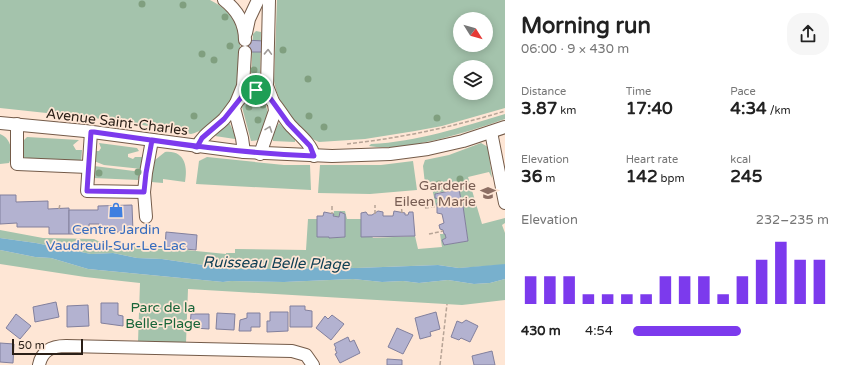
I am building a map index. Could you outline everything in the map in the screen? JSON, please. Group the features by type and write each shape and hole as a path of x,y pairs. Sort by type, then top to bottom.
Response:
{"street":[{"path":"224,0 242,21 246,40"},
{"path":"244,152 234,108 243,86 246,40 258,0"},
{"path":"260,154 275,111 267,86 269,0"},
{"path":"246,40 269,28"},
{"path":"197,147 202,138 216,127 234,108 244,94 256,90 267,94 288,123 310,146 314,156"},
{"name":"Avenue Saint-Charles","path":"0,123 17,126 91,132 260,154 314,156 365,156 402,153 441,146 505,127"},
{"path":"17,126 17,164 88,167"},
{"name":"Avenue Saint-Charles","path":"0,130 17,126"},
{"path":"91,132 87,191 144,192"},
{"path":"491,132 505,204"},
{"path":"146,217 144,192 152,140"},
{"path":"39,365 42,357 48,350 56,346 292,351 306,355 313,365"}],"path":[{"path":"348,144 396,138 438,129 505,111"},
{"path":"402,203 402,213"},
{"path":"59,209 60,204"},
{"path":"375,205 375,214"},
{"path":"332,206 332,214"},
{"path":"425,208 438,206"},
{"path":"429,234 443,231"},
{"path":"440,365 447,304"}],"green space":[{"path":"0,0 210,0 222,7 236,24 240,40 240,61 236,90 230,102 215,120 203,129 191,134 121,121 0,108"},
{"path":"277,0 505,0 505,108 442,126 415,131 365,139 319,142 310,138 289,117 276,90 274,81"},
{"path":"256,31 261,32 260,82 256,85 251,81 253,34"},
{"path":"256,97 264,101 268,112 259,140 251,141 242,107 248,100"},
{"path":"505,114 505,119 437,140 400,146 369,146 371,144 388,143 439,133"},
{"path":"229,122 236,137 235,139 215,136"},
{"path":"279,123 295,139 295,142 273,141 271,136"},
{"path":"0,134 9,142 11,155 9,163 0,164"},
{"path":"27,137 79,140 73,145 76,150 82,150 81,164 24,160 23,141"},
{"path":"99,143 137,148 139,151 128,154 128,157 133,159 135,157 143,157 142,169 104,165 94,161 95,151 99,151 101,148"},
{"path":"481,143 488,147 492,178 489,172 468,177 482,224 505,218 505,223 502,225 505,233 505,264 503,265 459,268 438,265 356,268 323,267 300,269 231,269 162,259 137,258 113,253 91,254 36,243 0,238 0,230 43,238 94,239 108,246 156,247 226,254 235,253 235,249 306,250 308,219 317,219 317,237 345,237 345,214 340,212 339,217 333,216 334,211 345,211 347,219 361,219 373,238 415,236 418,249 442,247 440,234 445,234 446,238 442,240 444,245 468,241 462,200 459,189 436,193 435,198 439,199 440,202 436,206 431,184 425,184 423,166 425,160 449,155"},
{"path":"165,152 177,154 184,161 186,171 185,182 163,179 163,183 151,182 155,160"},
{"path":"207,157 284,165 310,165 311,190 196,184 199,161"},
{"path":"413,161 417,190 370,194 318,193 320,165 381,165"},
{"path":"94,166 134,171 140,173 140,175 138,180 93,178"},
{"name":"Parc de la Belle-Plage","path":"0,250 35,257 51,258 88,269 223,282 284,282 353,279 382,282 403,281 419,283 448,280 474,284 490,283 505,279 505,300 462,305 188,289 186,343 138,342 140,283 85,277 0,264"}],"water":[{"path":"0,238 36,243 91,254 113,253 137,258 162,259 231,269 300,269 323,267 356,268 438,265 459,268 505,264 505,279 490,283 474,284 448,280 419,283 403,281 382,282 353,279 284,282 223,282 88,269 51,258 35,257 0,250"}],"building":[{"path":"245,40 264,41 264,52 245,52"},
{"path":"459,189 461,200 462,199 468,241 444,245 442,240 446,238 445,234 443,230 440,229 439,225 444,223 442,214 437,213 437,203 440,202 439,199 435,198 435,194"},
{"path":"0,195 16,195 16,202 48,201 48,209 69,208 69,234 49,234 49,227 17,227 17,223 0,224"},
{"path":"132,205 133,232 99,232 99,224 89,224 90,234 69,234 69,210 98,210 98,206"},
{"path":"378,211 383,212 383,216 393,216 394,211 405,213 405,215 408,215 409,212 413,212 415,236 361,237 361,213 366,212 368,215 372,215"},
{"path":"324,212 334,214 333,216 339,217 340,212 345,214 345,237 317,237 317,216 323,216"},
{"path":"166,232 197,235 196,250 165,247"},
{"path":"56,302 59,317 35,322 33,307"},
{"path":"101,303 118,303 118,315 123,316 123,326 101,323"},
{"path":"88,305 89,326 67,327 67,306"},
{"path":"290,306 305,306 305,310 312,311 312,327 290,327"},
{"path":"270,312 288,312 288,331 267,332 267,321 270,321"},
{"path":"436,312 440,329 430,332 431,336 420,339 415,318"},
{"path":"217,313 235,314 234,330 216,329"},
{"path":"247,313 260,313 260,327 251,327 251,331 239,331 240,320 247,318"},
{"path":"16,314 31,326 20,339 6,328"},
{"path":"191,314 209,314 209,329 190,326"},
{"path":"332,315 344,324 331,340 316,328 325,316 328,319"},
{"path":"466,320 478,326 470,342 461,338 459,340 451,337 457,321 462,323"},
{"path":"397,328 413,335 403,354 388,347"},
{"path":"348,337 350,342 354,340 360,353 340,363 335,354 337,353 334,344"},
{"path":"0,343 14,344 13,363 0,362"},
{"path":"492,351 495,365 474,365 472,356"},
{"path":"387,359 402,360 402,365 387,365"}],"place":[{"name":"Garderie Eileen Marie","path":"488,193"},
{"name":"Centre Jardin Vaudreuil-Sur-Le-Lac","path":"116,210"}],"route":[{"path":"256,90 249,91 244,94 224,119 202,138 197,147 193,146 152,140 91,132 87,191 144,192 152,140 197,147 244,152 314,156 310,146 288,123 267,94 256,90"}],"water label":[{"name":"Ruisseau Belle Plage","path":"276,263"}]}
